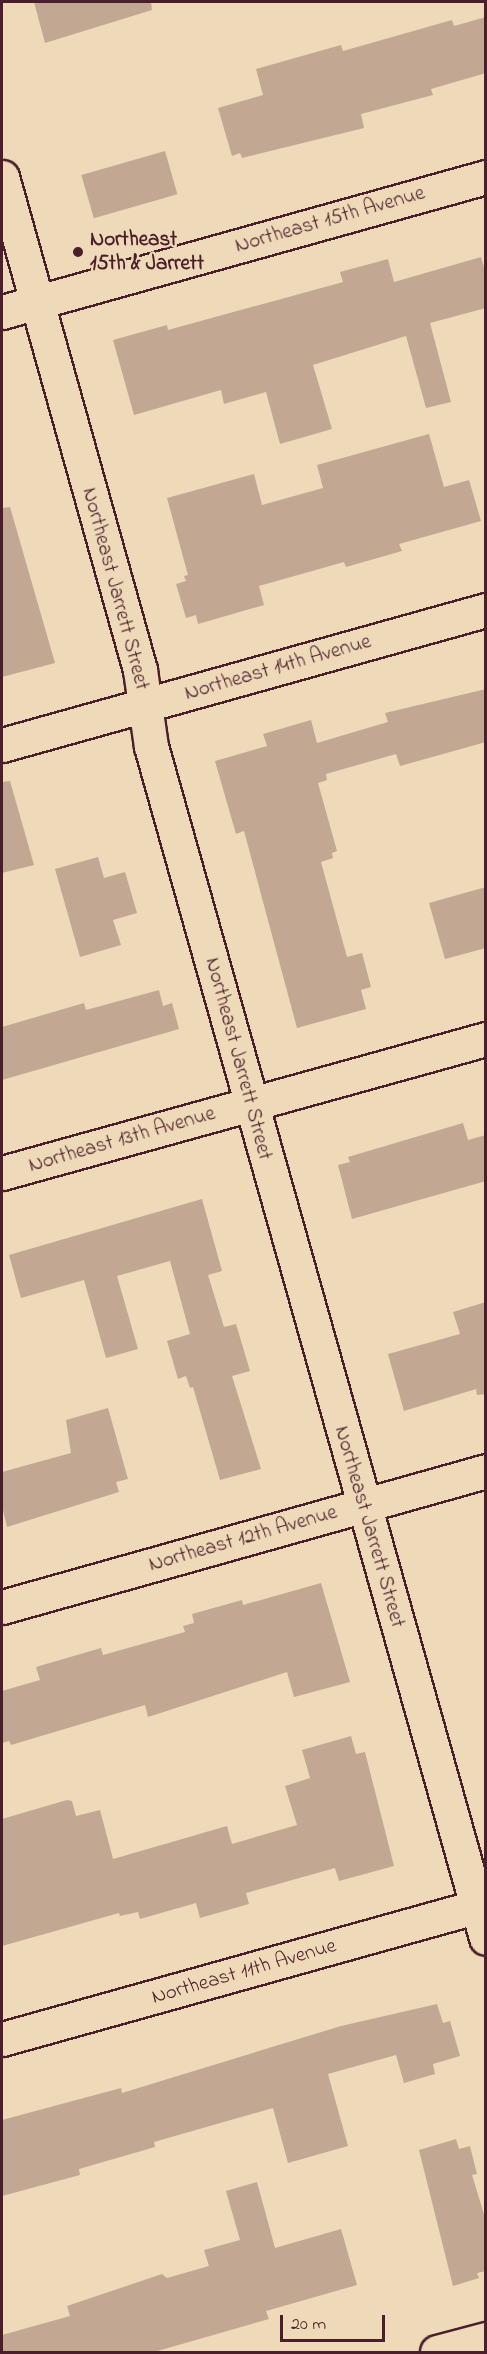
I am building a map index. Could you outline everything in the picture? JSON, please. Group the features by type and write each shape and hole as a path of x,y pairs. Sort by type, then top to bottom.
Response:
{"street":[{"name":"Northeast Jarrett Street","path":"2,177 140,670 151,746 363,1506 481,1905 486,1938"},
{"name":"Northeast 15th Avenue","path":"2,312 486,177"},
{"name":"Northeast 14th Avenue","path":"2,745 486,610"},
{"name":"Northeast 13th Avenue","path":"2,1173 486,1039"},
{"name":"Northeast 12th Avenue","path":"2,1607 486,1471"},
{"name":"Northeast 11th Avenue","path":"2,2039 481,1905"},
{"path":"437,2352 486,2339"}],"building":[{"path":"34,2 151,2 152,10 45,43"},
{"path":"486,17 486,73 431,89 433,95 361,114 364,128 242,158 240,153 232,156 218,108 263,95 256,69 341,45 343,51 452,20 454,26"},
{"path":"165,151 177,194 94,218 81,175"},
{"path":"481,257 486,274 486,308 430,323 451,402 426,408 406,336 313,365 332,429 280,444 266,392 224,404 221,390 134,415 113,340 167,325 168,330 343,282 340,272 388,259 394,282"},
{"path":"429,434 444,487 469,480 481,521 399,544 402,551 346,567 344,562 259,586 264,605 198,624 196,615 186,618 176,584 186,581 184,576 188,575 167,498 254,474 262,505 323,488 317,465"},
{"path":"10,507 55,663 2,677 2,508"},
{"path":"486,689 486,742 400,766 396,754 326,774 327,780 318,783 337,851 332,853 333,858 321,862 347,957 362,953 371,987 361,990 366,1009 297,1028 244,831 236,834 215,761 267,746 263,734 311,720 317,743 388,722 385,713"},
{"path":"10,781 34,865 2,873 2,782"},
{"path":"98,857 104,878 125,872 137,913 113,920 121,945 80,957 55,869"},
{"path":"486,887 486,948 445,959 429,903"},
{"path":"159,990 163,1006 172,1003 179,1029 2,1080 2,1027 84,1003 86,1010"},
{"path":"463,1123 468,1140 486,1135 486,1181 352,1219 338,1165 350,1162 348,1157"},
{"path":"202,1199 222,1271 208,1275 224,1327 236,1324 250,1371 232,1376 261,1469 220,1480 193,1387 190,1388 186,1376 178,1379 167,1341 190,1334 170,1261 117,1276 138,1349 106,1358 84,1280 21,1298 9,1255"},
{"path":"486,1302 486,1394 477,1395 476,1389 404,1411 388,1354 460,1334 453,1312"},
{"path":"108,1408 128,1479 116,1482 119,1492 7,1527 2,1506 2,1472 71,1453 66,1420"},
{"path":"321,1583 350,1682 294,1697 287,1672 148,1717 145,1705 11,1745 9,1741 2,1743 2,1691 40,1680 36,1667 101,1648 103,1655 185,1632 183,1626 194,1623 192,1614 242,1600 243,1605"},
{"path":"351,1736 356,1754 365,1752 394,1866 339,1881 335,1868 246,1893 249,1904 200,1918 196,1903 140,1919 138,1912 120,1916 119,1913 2,1946 2,1819 67,1800 72,1801 76,1816 100,1810 113,1859 227,1826 232,1844 297,1825 285,1786 310,1778 302,1750"},
{"path":"437,2004 443,2023 450,2021 460,2056 433,2064 435,2074 404,2083 396,2055 328,2074 348,2146 288,2163 273,2108 154,2142 155,2147 79,2169 80,2175 2,2196 2,2120 121,2088 122,2093 341,2026"},
{"path":"456,2139 459,2149 470,2146 477,2174 472,2175 486,2221 486,2271 477,2273 479,2278 453,2286 419,2150"},
{"path":"257,2182 275,2248 341,2229 357,2285 266,2311 269,2319 154,2352 2,2352 2,2335 70,2316 67,2306 162,2274 167,2278 209,2266 204,2250 240,2240 226,2191"}],"place":[{"name":"Northeast 15th & Jarrett","path":"78,252"}]}
